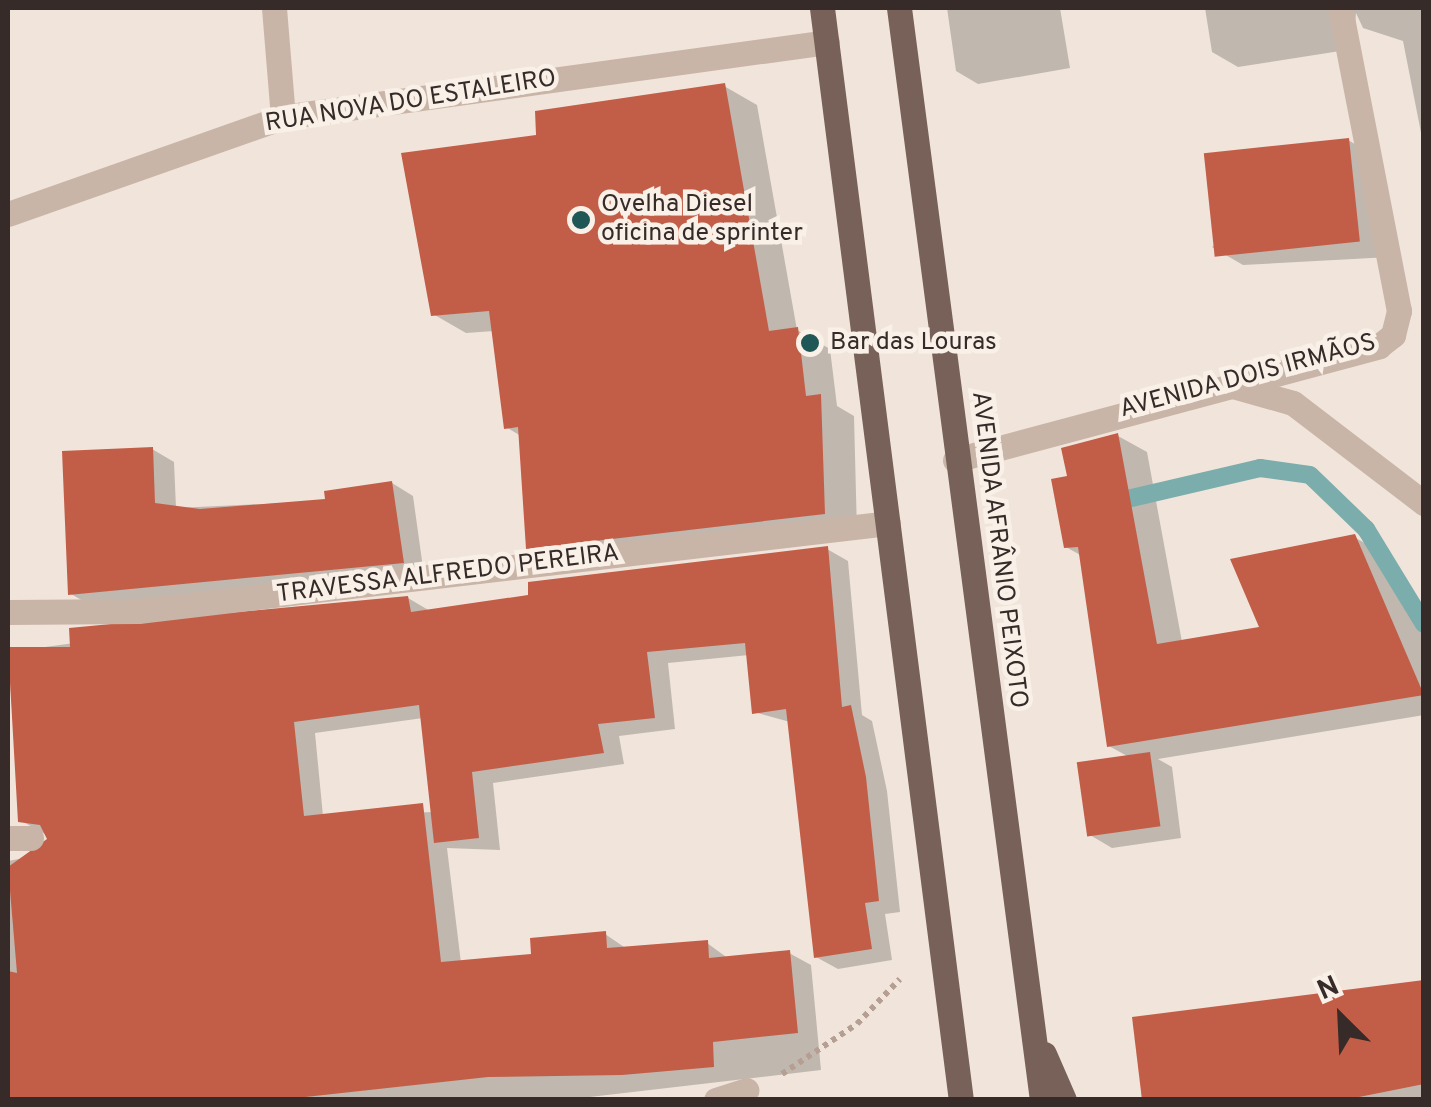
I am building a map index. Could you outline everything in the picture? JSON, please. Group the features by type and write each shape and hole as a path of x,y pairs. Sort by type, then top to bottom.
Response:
{"main road":[{"path":"822,8 961,1100"},
{"name":"AVENIDA AFRÂNIO PEIXOTO","path":"899,8 955,460 1042,1100"},
{"path":"1030,1022 1064,1100"}],"street":[{"path":"274,8 282,117"},
{"name":"AVENIDA DOIS IRMÃOS","path":"955,460 1219,383 1379,346 1393,335 1398,312 1340,8"},
{"name":"RUA NOVA DO ESTALEIRO","path":"8,214 282,117 827,42"},
{"path":"1219,383 1293,403 1424,504"},
{"name":"TRAVESSA ALFREDO PEREIRA","path":"8,612 138,611 888,523"},
{"path":"716,1100 746,1090"}],"path":[{"path":"746,1090 825,1048 909,972"}],"building":[{"path":"725,83 769,331 798,327 806,396 821,394 825,514 526,549 518,427 504,429 489,311 431,316 401,153 536,135 535,111"},
{"path":"1349,138 1360,241 1215,257 1204,153"},
{"path":"1118,433 1157,644 1259,627 1230,559 1355,534 1424,695 1107,747 1078,547 1064,548 1051,479 1067,476 1061,448"},
{"path":"153,447 155,503 200,509 325,499 324,491 392,481 404,563 68,595 62,451"},
{"path":"828,546 842,707 851,705 866,777 879,901 865,903 872,949 814,958 786,709 752,714 745,643 647,652 655,718 598,724 604,753 472,772 479,838 434,843 419,705 294,722 304,816 423,803 441,962 531,954 530,938 606,931 607,948 708,940 709,958 790,950 798,1033 713,1042 714,1067 622,1075 488,1077 278,1100 8,1100 8,971 17,973 8,867 47,839 40,825 18,822 8,647 70,647 69,628 408,596 411,612 528,595 528,582"},
{"path":"1150,752 1160,826 1087,837 1077,762"},
{"path":"1424,980 1424,1084 1344,1100 1142,1100 1132,1017"}],"waterway":[{"path":"1123,500 1260,468 1310,475 1366,529 1424,624"}],"place":[{"name":"Ovelha Diesel oficina de sprinter","path":"581,220"},
{"name":"Bar das Louras","path":"810,343"}]}
